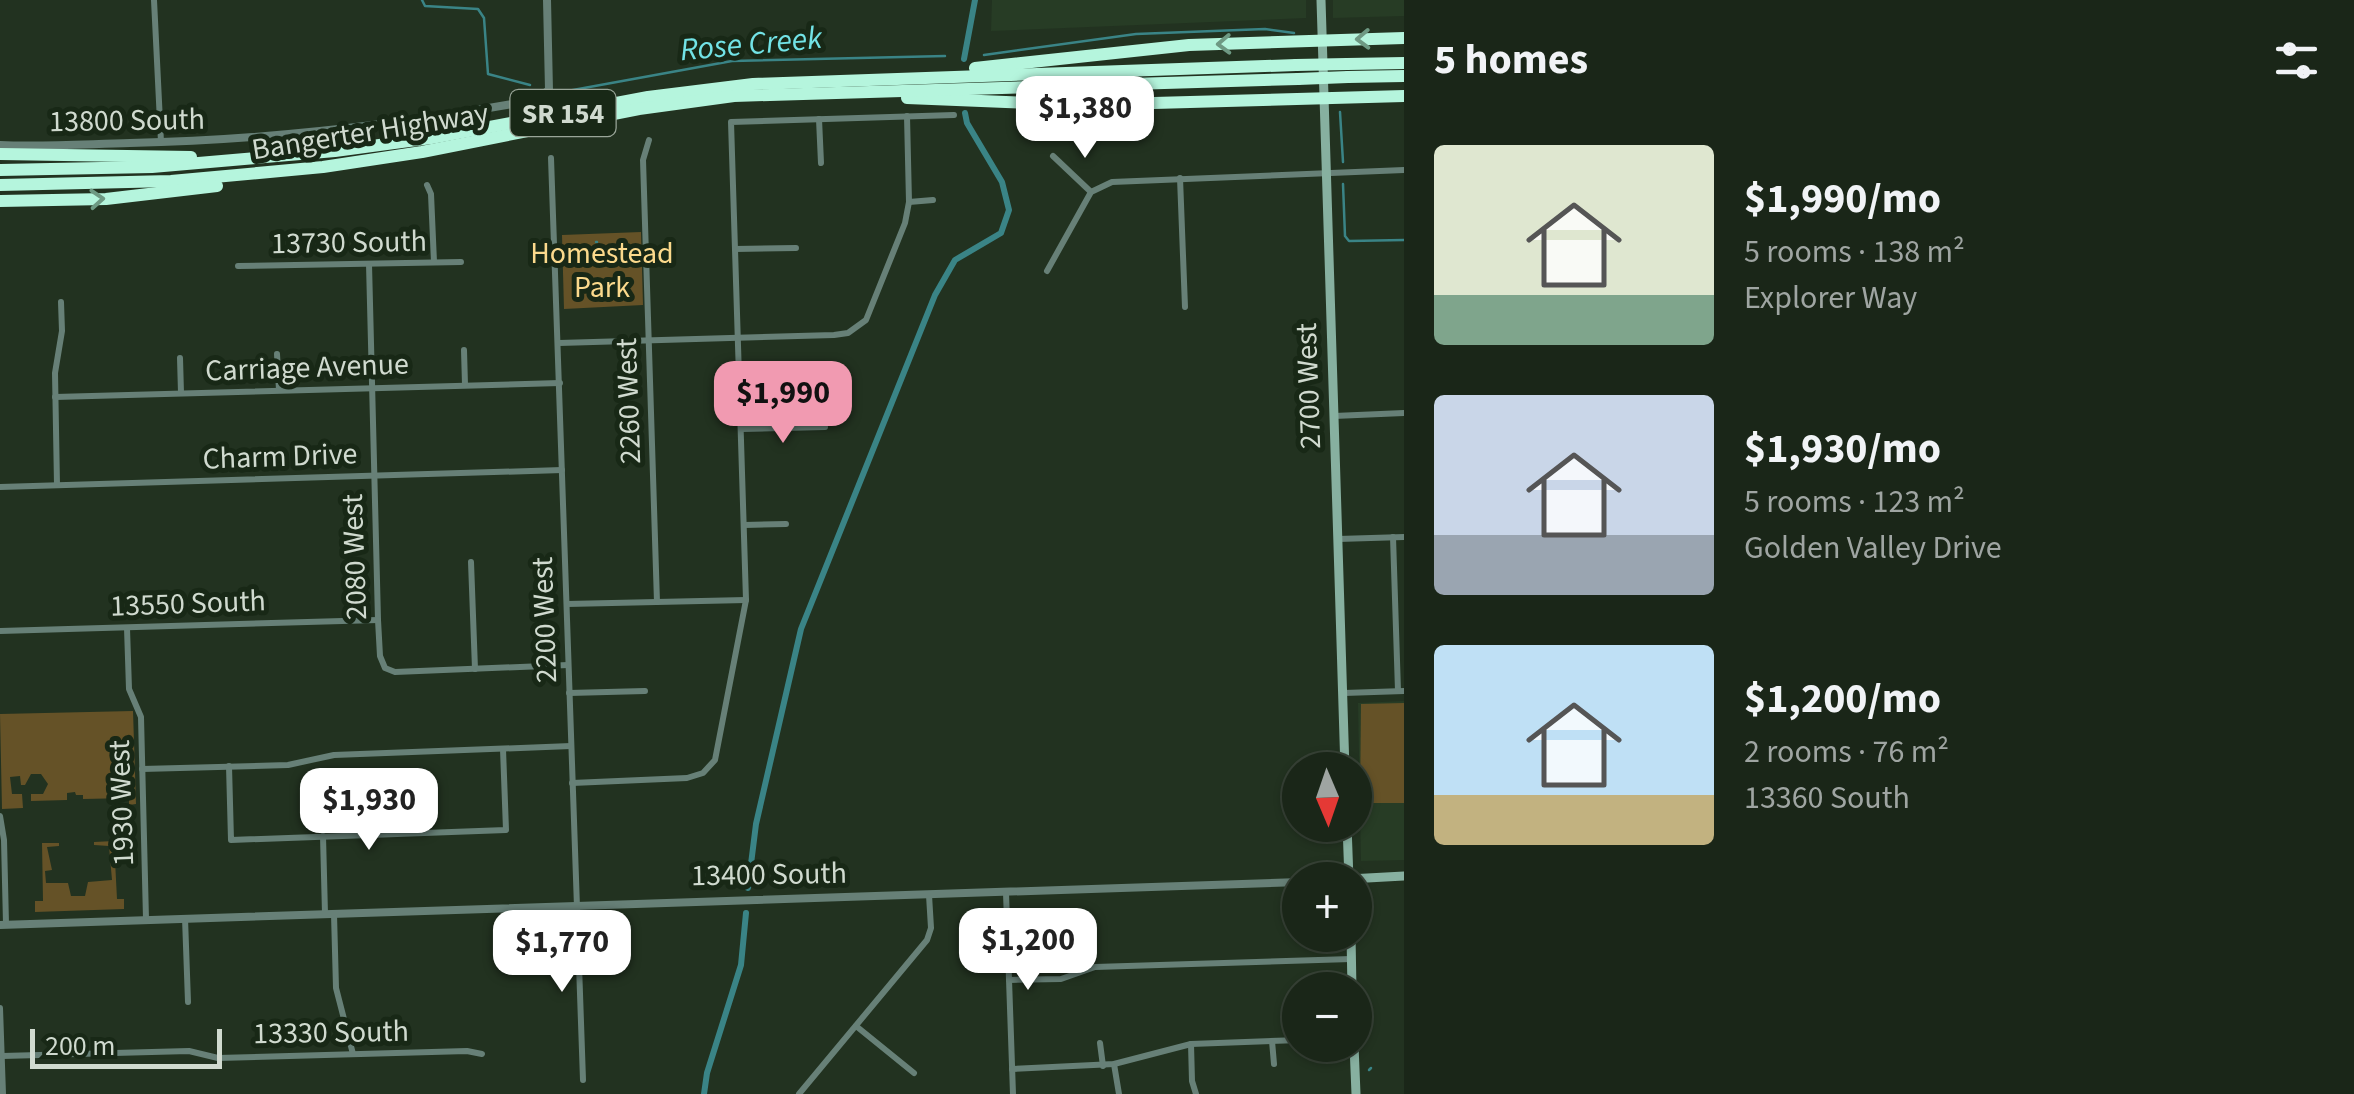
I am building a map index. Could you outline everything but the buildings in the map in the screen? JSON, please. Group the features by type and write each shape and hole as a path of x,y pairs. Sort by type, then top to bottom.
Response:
{"highway":[{"path":"838,80 1165,47 1404,38"},
{"name":"Bangerter Highway","path":"1347,71 1404,63"},
{"name":"Bangerter Highway","path":"0,170 152,167 288,156 430,138 680,92 753,84 1347,71 1404,76"},
{"name":"Bangerter Highway","path":"0,185 171,181 322,167 734,96 1297,72"},
{"path":"800,93 1080,105 1404,96"},
{"path":"0,154 288,156"},
{"path":"0,201 132,197 254,181 322,167"}],"main road":[{"name":"2700 West","path":"1320,0 1345,752"},
{"path":"1372,878 1404,876"},
{"path":"1351,952 1351,972"},
{"path":"1355,1062 1356,1094"}],"street":[{"path":"154,0 160,142"},
{"name":"13800 South","path":"0,144 160,142 355,130 534,100 549,90 547,0"},
{"path":"572,782 688,778 703,773 715,760 746,600 731,122 954,115"},
{"path":"559,343 834,336 857,328 872,308 905,223 909,202 907,116"},
{"path":"818,120 821,162"},
{"name":"2260 West","path":"649,140 643,160 657,602"},
{"path":"1053,156 1090,192"},
{"name":"2200 West","path":"551,158 583,1080"},
{"path":"1046,270 1090,192 1112,182 1404,170"},
{"path":"1180,178 1185,308"},
{"path":"427,185 434,262"},
{"path":"909,202 933,200"},
{"path":"735,249 796,248"},
{"name":"13730 South","path":"238,266 461,262"},
{"name":"2080 West","path":"369,264 380,656 384,668 395,672 475,668"},
{"path":"57,485 54,397 62,332 61,302"},
{"path":"464,350 465,385"},
{"path":"277,354 279,390"},
{"path":"180,358 182,393"},
{"name":"Carriage Avenue","path":"54,397 560,382"},
{"path":"1334,416 1404,413"},
{"path":"741,429 826,427"},
{"name":"Charm Drive","path":"0,487 562,470"},
{"path":"744,525 786,524"},
{"path":"1344,693 1401,691 1393,537"},
{"path":"1337,539 1404,537"},
{"path":"471,562 475,668 568,666"},
{"path":"566,604 746,600"},
{"name":"13550 South","path":"0,632 378,620"},
{"name":"1930 West","path":"128,628 130,689 140,717 146,920"},
{"path":"569,693 645,691"},
{"path":"142,769 288,765 334,755 570,746"},
{"path":"229,766 231,840 506,830 503,749"},
{"path":"0,816 4,840 3,924"},
{"path":"323,836 336,988 353,1054"},
{"name":"13400 South","path":"3,924 1282,883"},
{"path":"1006,893 1013,1094"},
{"path":"799,1094 927,940 929,895"},
{"path":"186,918 188,1002"},
{"path":"1009,980 1060,979 1095,966 1351,959"},
{"path":"0,1008 3,1094"},
{"path":"856,1026 914,1073"},
{"path":"1272,1040 1274,1064"},
{"path":"1012,1069 1103,1066 1190,1044 1282,1040"},
{"path":"1100,1043 1103,1066"},
{"path":"1190,1044 1196,1094"},
{"name":"13330 South","path":"2,1056 189,1051 218,1058 467,1051 482,1054"},
{"path":"1114,1064 1119,1094"}],"shaded area":[{"path":"992,0 1306,0 1306,18 991,31"},
{"path":"1333,0 1404,0 1404,16 1333,18"},
{"path":"1404,701 1404,860 1361,861 1361,842 1372,842 1372,752 1359,752 1358,703"}],"green space":[{"name":"Homestead Park","path":"641,232 643,305 564,309 562,235"},
{"path":"1404,703 1404,803 1372,803 1372,752 1361,752 1361,704"},
{"path":"133,711 136,804 129,805 129,798 83,799 83,795 75,792 67,793 67,800 31,801 31,794 43,794 48,784 41,774 31,774 25,785 21,785 20,776 10,777 12,794 22,794 23,808 2,809 0,714"},
{"path":"114,841 117,899 124,899 124,909 35,912 35,901 43,901 42,843 59,843 47,847 52,870 45,871 46,883 68,883 71,896 85,896 88,882 112,880 109,846 94,842"}],"waterway":[{"name":"Rose Creek","path":"422,0 425,6 478,9 484,18 488,74 530,85"},
{"path":"964,59 975,0"},
{"name":"Rose Creek","path":"984,55 1136,34 1265,29 1294,33"},
{"name":"Rose Creek","path":"562,92 732,61 945,56"},
{"name":"Rose Creek","path":"1340,112 1343,162"},
{"path":"748,888 756,824 801,629 935,295 955,260 1001,233 1009,210 1002,182 965,113"},
{"name":"Rose Creek","path":"1343,184 1345,236 1349,241 1404,240"},
{"path":"704,1094 741,965 746,913"}]}
